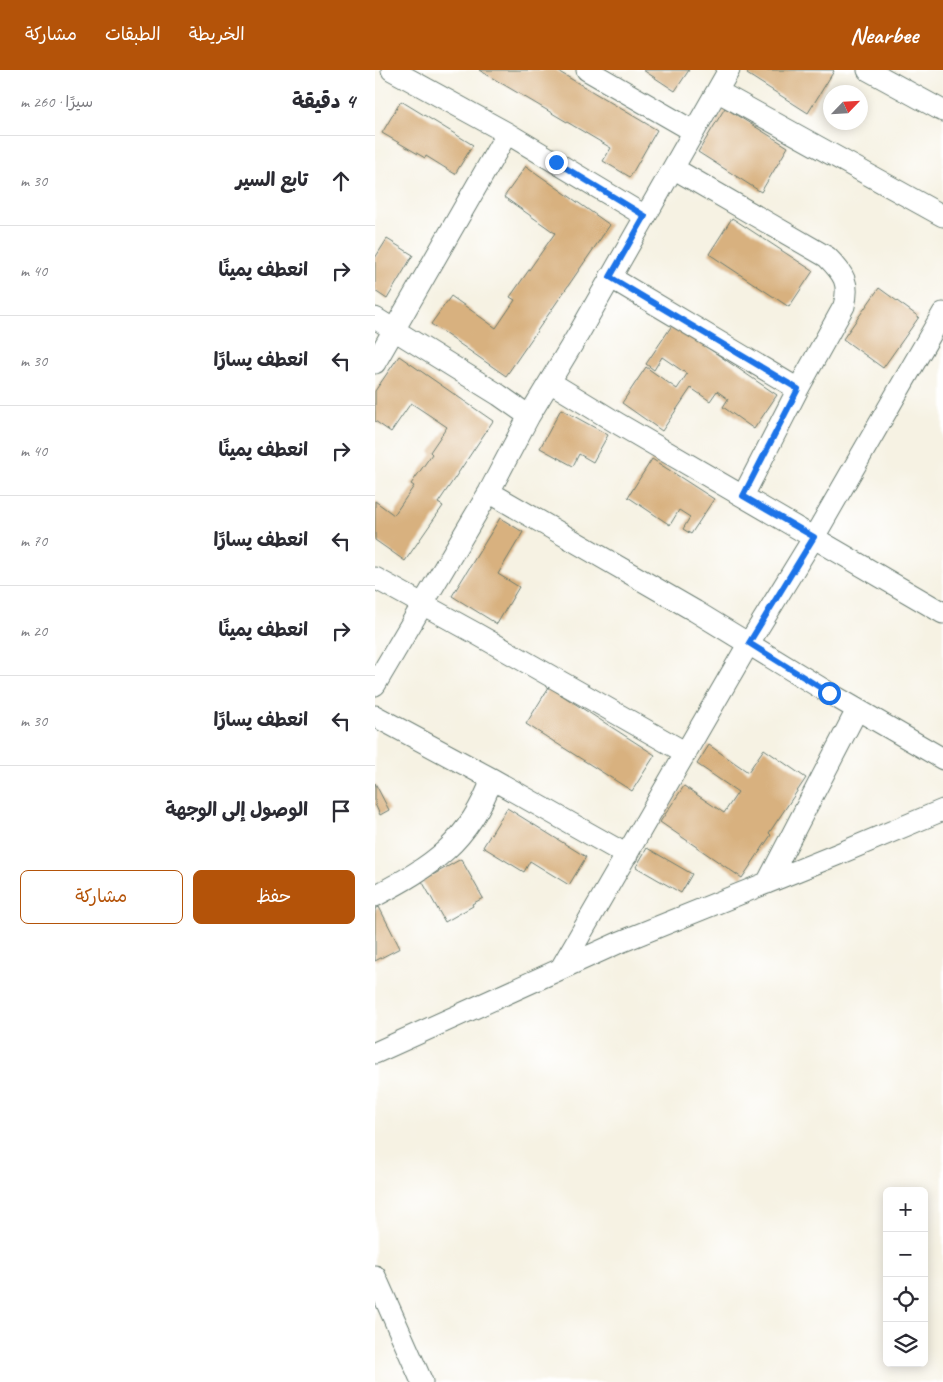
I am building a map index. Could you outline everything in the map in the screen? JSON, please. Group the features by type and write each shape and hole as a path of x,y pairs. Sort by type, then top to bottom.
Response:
{"street":[{"path":"392,70 507,133 645,216"},
{"path":"587,70 693,130"},
{"path":"375,685 489,492 529,416 729,70"},
{"path":"875,72 943,110"},
{"path":"717,91 943,216"},
{"path":"375,363 507,133"},
{"path":"673,168 827,257 841,271 846,283 847,294 844,306 798,389 743,496"},
{"path":"610,277 798,389"},
{"path":"561,968 943,313"},
{"path":"375,318 499,395 529,416"},
{"path":"549,382 943,613"},
{"path":"489,492 749,643 857,710 943,759"},
{"path":"375,578 686,753"},
{"path":"767,883 857,710"},
{"path":"375,716 627,855"},
{"path":"375,896 431,863 452,844 475,817 484,801 492,779"},
{"path":"375,1053 561,968 943,810"},
{"path":"375,1276 422,1382"}],"building":[{"path":"479,70 556,70 657,130 630,177 603,161 611,148"},
{"path":"643,70 689,70 675,91"},
{"path":"749,70 834,71 825,85 823,85 823,89 808,113 747,74"},
{"path":"401,101 473,145 455,174 382,133"},
{"path":"725,108 788,147 761,192 698,152"},
{"path":"526,166 610,225 506,376 431,324 451,296 496,328 515,300 510,297 555,233 504,197"},
{"path":"732,218 813,271 789,307 709,254"},
{"path":"387,239 413,255 387,299 375,291 375,258"},
{"path":"879,288 919,317 883,368 843,339"},
{"path":"673,324 777,395 754,429 723,407 728,399 717,391 710,401 691,388 662,431 622,403 646,367 677,389 687,374 662,357 654,370 646,364"},
{"path":"399,356 493,421 438,503 443,506 405,561 375,540 375,501 394,515 414,486 411,484 432,454 430,452 447,427 411,403 391,432 375,421 375,391"},
{"path":"561,409 608,435 593,462 579,454 573,466 540,448"},
{"path":"652,459 714,499 691,534 683,529 690,517 679,510 670,525 628,497"},
{"path":"500,518 523,532 498,574 519,587 497,624 452,596"},
{"path":"549,687 655,755 632,791 526,724"},
{"path":"709,745 748,772 764,749 806,778 769,833 771,835 742,878 660,822 684,786 724,813 738,792 697,764"},
{"path":"375,783 389,810 380,815 375,804"},
{"path":"507,808 586,857 569,885 530,861 524,872 483,847"},
{"path":"647,848 692,874 681,893 636,867"},
{"path":"461,859 483,898 445,922 422,881"},
{"path":"379,907 400,948 375,961 375,909"}],"route":[{"path":"556,162 645,216 610,277 798,389 743,496 814,537 749,643 829,693"}]}
